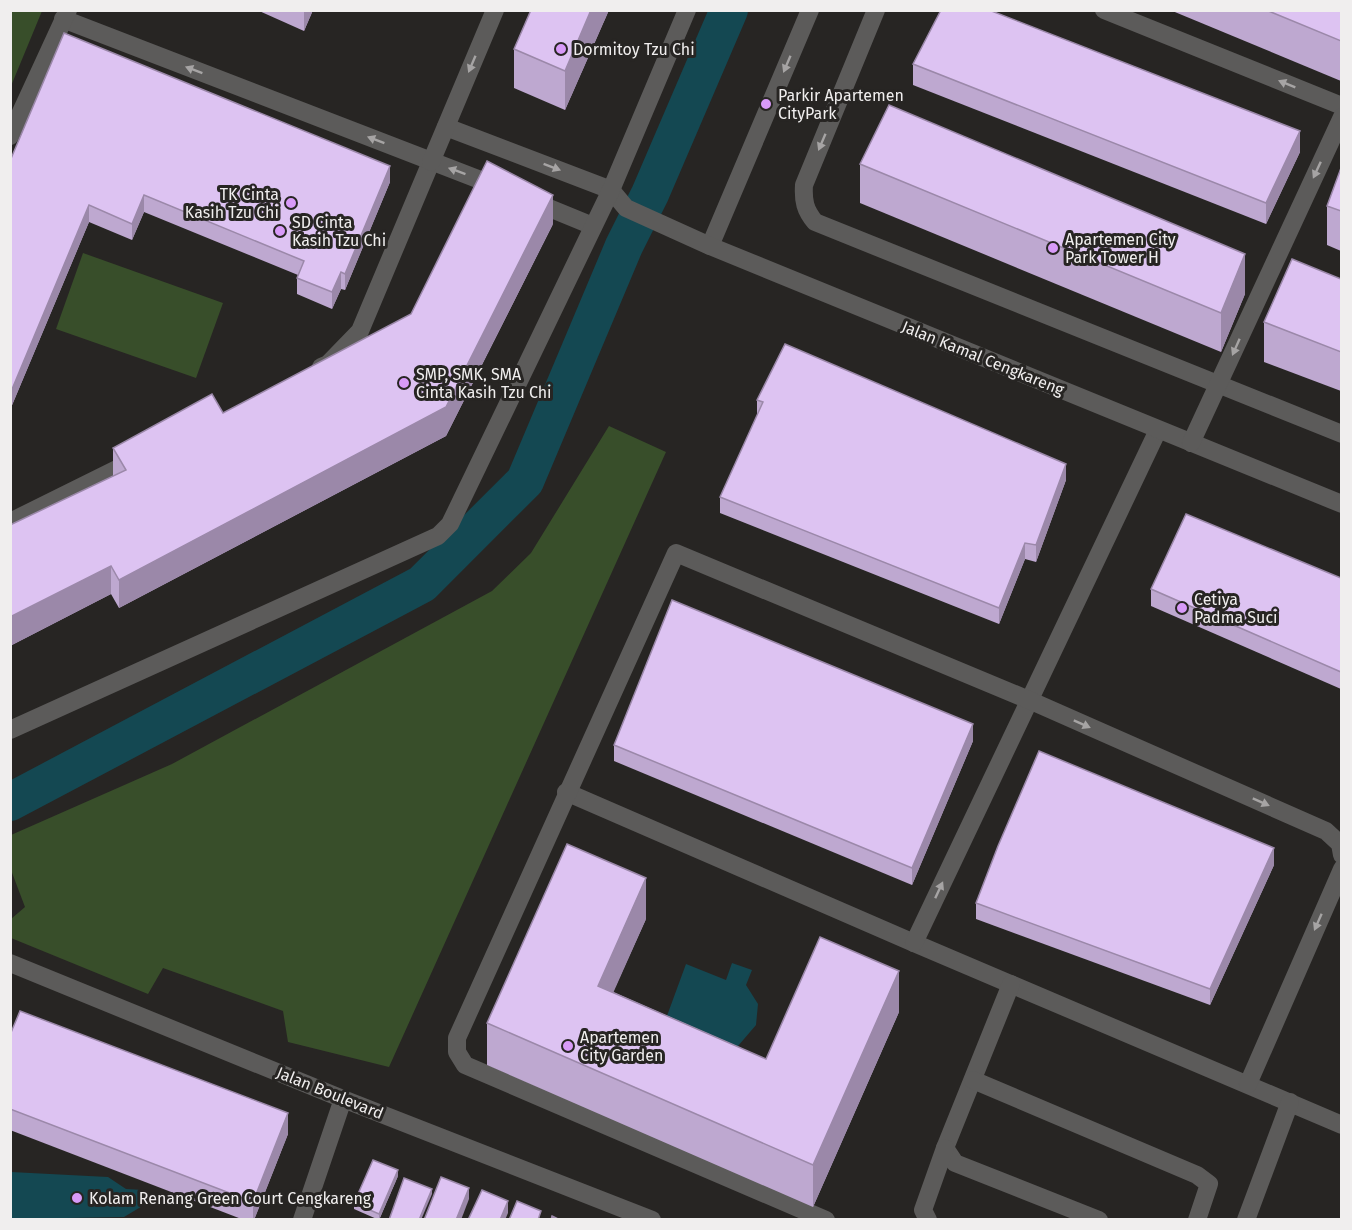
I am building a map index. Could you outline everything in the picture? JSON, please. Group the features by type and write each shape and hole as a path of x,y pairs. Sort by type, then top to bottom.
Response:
{"street":[{"path":"307,374 328,364 360,331 495,10"},
{"path":"10,730 438,536 450,524 611,190 687,10"},
{"path":"711,246 810,10"},
{"path":"876,10 804,185 803,199 807,212 815,222 1341,434"},
{"path":"1104,10 1341,106"},
{"path":"10,136 65,15 431,162 483,180 593,226 630,210"},
{"path":"1191,443 1341,117"},
{"path":"446,127 611,190"},
{"name":"Jalan Kamal Cengkareng","path":"611,190 630,210 711,246 1341,504"},
{"path":"914,943 1158,430"},
{"path":"10,522 148,453"},
{"path":"826,1220 465,1065 457,1052 457,1038 566,792 676,553 1029,700 1326,831 1340,844 1341,855"},
{"path":"566,792 1341,1125"},
{"path":"1248,1084 1341,868"},
{"name":"Jalan Boulevard","path":"10,963 343,1099 652,1220"},
{"path":"928,1220 923,1210 945,1148 1011,984"},
{"path":"973,1080 1197,1175 1209,1184 1197,1220"},
{"path":"302,1220 343,1099"},
{"path":"1246,1220 1290,1102"},
{"path":"945,1148 956,1163 1099,1220"}],"green space":[{"path":"10,11 42,11 11,86"},
{"path":"83,253 223,303 196,378 56,329"},
{"path":"609,426 666,452 389,1067 288,1042 283,1011 163,968 148,994 11,938 11,919 25,907 11,870 11,835 172,764 492,591 531,553"}],"water":[{"path":"732,963 752,970 746,985 758,1004 756,1025 732,1053 664,1024 686,964 726,980"},
{"name":"Kolam Renang Green Court Cengkareng","path":"11,1172 108,1177 126,1189 143,1190 144,1205 124,1217 11,1219"}],"building":[{"path":"531,10 591,10 565,71 514,49"},
{"path":"941,10 989,10 1300,131 1266,203 913,64"},
{"path":"1266,10 1341,10 1341,41"},
{"name":"SD Cinta Kasih Tzu Chi","path":"64,33 390,166 345,274 341,272 332,292 297,278 304,261 144,195 132,224 89,205 10,394 10,161"},
{"path":"889,105 1245,254 1221,313 860,164"},
{"name":"SMP, SMK, SMA Cinta Kasih Tzu Chi","path":"487,161 553,195 446,407 119,580 111,566 10,617 10,525 126,470 113,448 212,394 223,413 411,314"},
{"path":"1341,168 1341,211 1327,206"},
{"path":"1292,259 1341,279 1341,352 1264,322"},
{"path":"785,344 1066,464 1036,545 1025,543 999,608 720,497 763,402 757,400"},
{"path":"1186,514 1341,578 1341,672 1151,589"},
{"path":"672,600 973,724 912,868 614,745"},
{"path":"1039,751 1274,848 1210,989 976,903"},
{"name":"Apartemen City Garden","path":"567,844 646,878 598,986 766,1059 820,937 899,971 813,1165 487,1023"},
{"path":"20,1011 288,1113 253,1202 10,1109 10,1035"},
{"path":"373,1160 398,1170 379,1214 354,1203"},
{"path":"441,1177 469,1188 456,1220 424,1220"},
{"path":"404,1178 432,1189 419,1220 389,1220"},
{"path":"482,1190 508,1201 500,1220 468,1220"},
{"path":"517,1201 541,1211 538,1220 509,1220"}],"waterway":[{"path":"10,802 422,584 525,481 624,246 650,194 729,10"}],"place":[{"name":"Dormitoy Tzu Chi","path":"561,49"},
{"name":"Parkir Apartemen CityPark","path":"766,104"},
{"name":"TK Cinta Kasih Tzu Chi","path":"291,203"},
{"name":"SD Cinta Kasih Tzu Chi","path":"280,231"},
{"name":"Apartemen City Park Tower H","path":"1053,248"},
{"name":"SMP, SMK, SMA Cinta Kasih Tzu Chi","path":"404,383"},
{"name":"Cetiya Padma Suci","path":"1182,608"},
{"name":"Apartemen City Garden","path":"568,1046"},
{"name":"Kolam Renang Green Court Cengkareng","path":"77,1198"}]}
